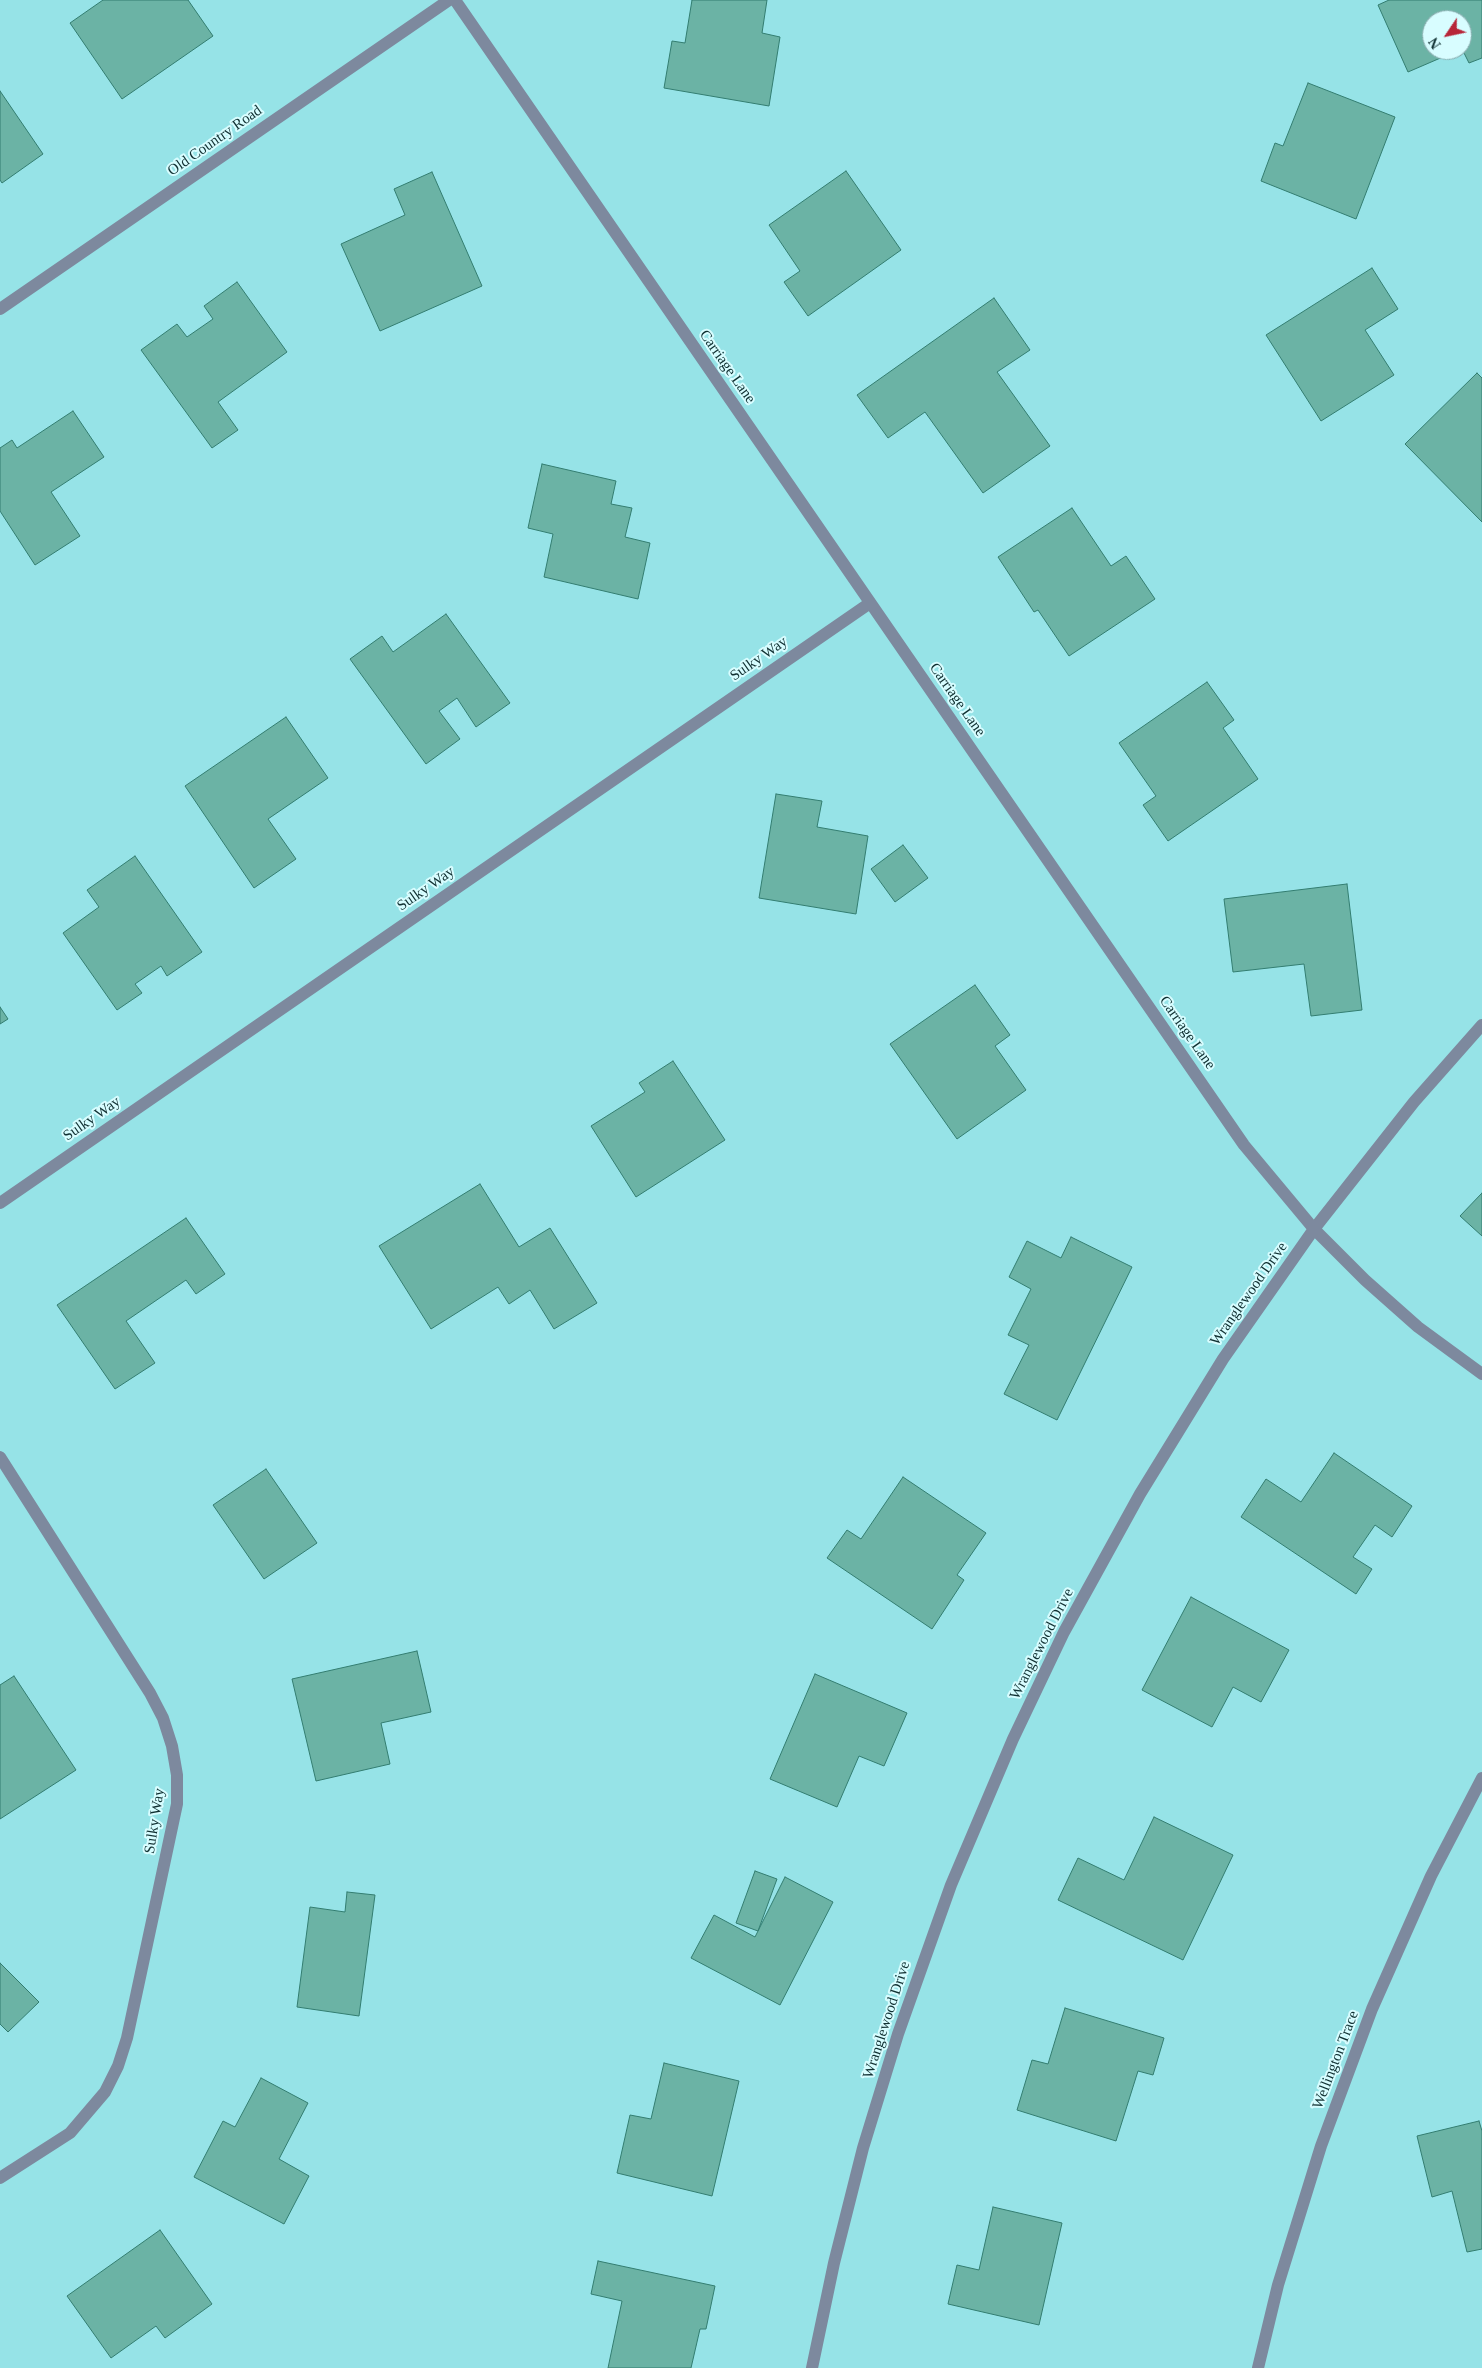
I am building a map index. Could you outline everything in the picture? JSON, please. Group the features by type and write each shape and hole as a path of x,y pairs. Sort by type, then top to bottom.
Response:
{"street":[{"name":"Old Country Road","path":"0,309 449,0"},
{"name":"Carriage Lane","path":"455,0 1244,1144 1314,1229 1364,1280 1418,1327 1482,1374"},
{"name":"Sulky Way","path":"0,1203 870,602"},
{"name":"Wranglewood Drive","path":"812,2368 863,2148 898,2034 951,1885 1013,1739 1064,1632 1140,1494 1223,1358 1314,1229 1414,1102 1482,1025"},
{"name":"Sulky Way","path":"0,1457 150,1693 163,1718 172,1746 177,1775 177,1804 127,2038 118,2066 105,2092 70,2133 0,2178"},
{"name":"Wellington Trace","path":"1258,2368 1278,2285 1321,2146 1368,2018 1431,1876 1482,1778"}],"building":[{"path":"103,0 188,0 213,36 122,99 70,23"},
{"path":"692,0 767,0 762,33 780,37 769,106 664,88 672,41 685,43"},
{"path":"1389,0 1482,0 1482,58 1469,63 1468,60 1472,60 1472,10 1422,10 1422,60 1436,60 1408,72 1378,5"},
{"path":"1308,83 1395,117 1356,219 1261,181 1275,143 1283,146"},
{"path":"0,91 43,154 2,183 0,180"},
{"path":"846,171 901,250 808,316 784,282 800,271 769,225"},
{"path":"432,172 482,286 380,331 341,244 405,215 394,189"},
{"path":"1372,268 1398,309 1365,330 1394,375 1321,421 1266,335"},
{"path":"237,282 287,352 218,402 238,430 212,448 141,350 177,324 187,337 213,319 204,306"},
{"path":"994,298 1030,350 997,372 1050,446 983,493 925,412 888,438 857,395"},
{"path":"1477,373 1482,378 1482,522 1405,444"},
{"path":"73,411 104,457 51,492 80,536 35,565 0,511 0,448 12,440 17,448"},
{"path":"542,464 616,481 611,504 632,508 625,537 650,543 638,599 544,577 553,534 528,528"},
{"path":"1072,508 1111,566 1126,556 1155,599 1069,656 1038,610 1034,612 998,557"},
{"path":"446,614 510,703 476,727 457,698 439,711 460,739 426,764 350,659 382,636 393,652"},
{"path":"1207,682 1234,720 1223,728 1258,779 1168,841 1143,805 1156,796 1119,743"},
{"path":"286,717 328,778 268,819 296,859 254,888 185,786"},
{"path":"776,794 822,801 817,827 868,836 856,914 759,898"},
{"path":"903,845 928,878 895,902 871,869"},
{"path":"135,856 202,952 167,976 161,966 135,984 142,993 117,1010 63,933 99,907 87,890"},
{"path":"1347,884 1362,1010 1311,1016 1304,964 1233,972 1224,899"},
{"path":"975,985 1010,1035 995,1046 1026,1090 957,1139 890,1044"},
{"path":"0,1007 8,1019 0,1024"},
{"path":"673,1061 725,1140 636,1197 591,1126 645,1092 639,1083"},
{"path":"480,1184 519,1247 550,1228 597,1303 554,1329 530,1290 509,1304 498,1287 431,1329 379,1246"},
{"path":"1482,1193 1482,1236 1460,1216"},
{"path":"186,1218 225,1274 196,1294 186,1280 126,1321 155,1363 115,1389 57,1305"},
{"path":"1071,1237 1132,1267 1057,1420 1004,1394 1029,1345 1008,1335 1031,1289 1009,1277 1027,1241 1061,1258"},
{"path":"1334,1453 1412,1506 1392,1537 1375,1525 1353,1557 1372,1569 1356,1594 1241,1517 1266,1479 1301,1502"},
{"path":"266,1469 317,1543 264,1579 213,1505"},
{"path":"903,1477 986,1533 957,1575 964,1580 932,1629 827,1558 847,1530 861,1539"},
{"path":"1191,1597 1289,1650 1261,1702 1233,1687 1212,1727 1142,1690"},
{"path":"417,1651 431,1712 381,1723 390,1764 316,1781 292,1679"},
{"path":"815,1674 907,1713 884,1766 859,1756 837,1807 770,1779"},
{"path":"14,1676 76,1770 0,1819 0,1685"},
{"path":"1154,1817 1233,1855 1183,1960 1058,1900 1078,1858 1124,1880"},
{"path":"755,1871 777,1879 758,1931 736,1923"},
{"path":"785,1877 833,1902 780,2005 691,1958 714,1915 755,1937"},
{"path":"347,1892 375,1895 359,2016 297,2007 310,1907 345,1912"},
{"path":"0,1963 39,2002 8,2032 0,2024"},
{"path":"1065,2008 1164,2038 1153,2075 1138,2071 1116,2141 1017,2110 1032,2060 1048,2064"},
{"path":"664,2063 739,2081 712,2196 617,2173 630,2115 651,2119"},
{"path":"261,2078 308,2103 279,2159 309,2176 284,2224 194,2177 223,2121 235,2127"},
{"path":"1479,2121 1482,2131 1482,2249 1467,2252 1452,2191 1432,2197 1417,2136"},
{"path":"993,2207 1062,2223 1039,2325 948,2304 957,2265 979,2270"},
{"path":"160,2230 212,2304 165,2338 156,2326 111,2358 67,2296"},
{"path":"598,2261 715,2286 706,2329 700,2329 691,2368 608,2368 622,2301 591,2294"}]}
